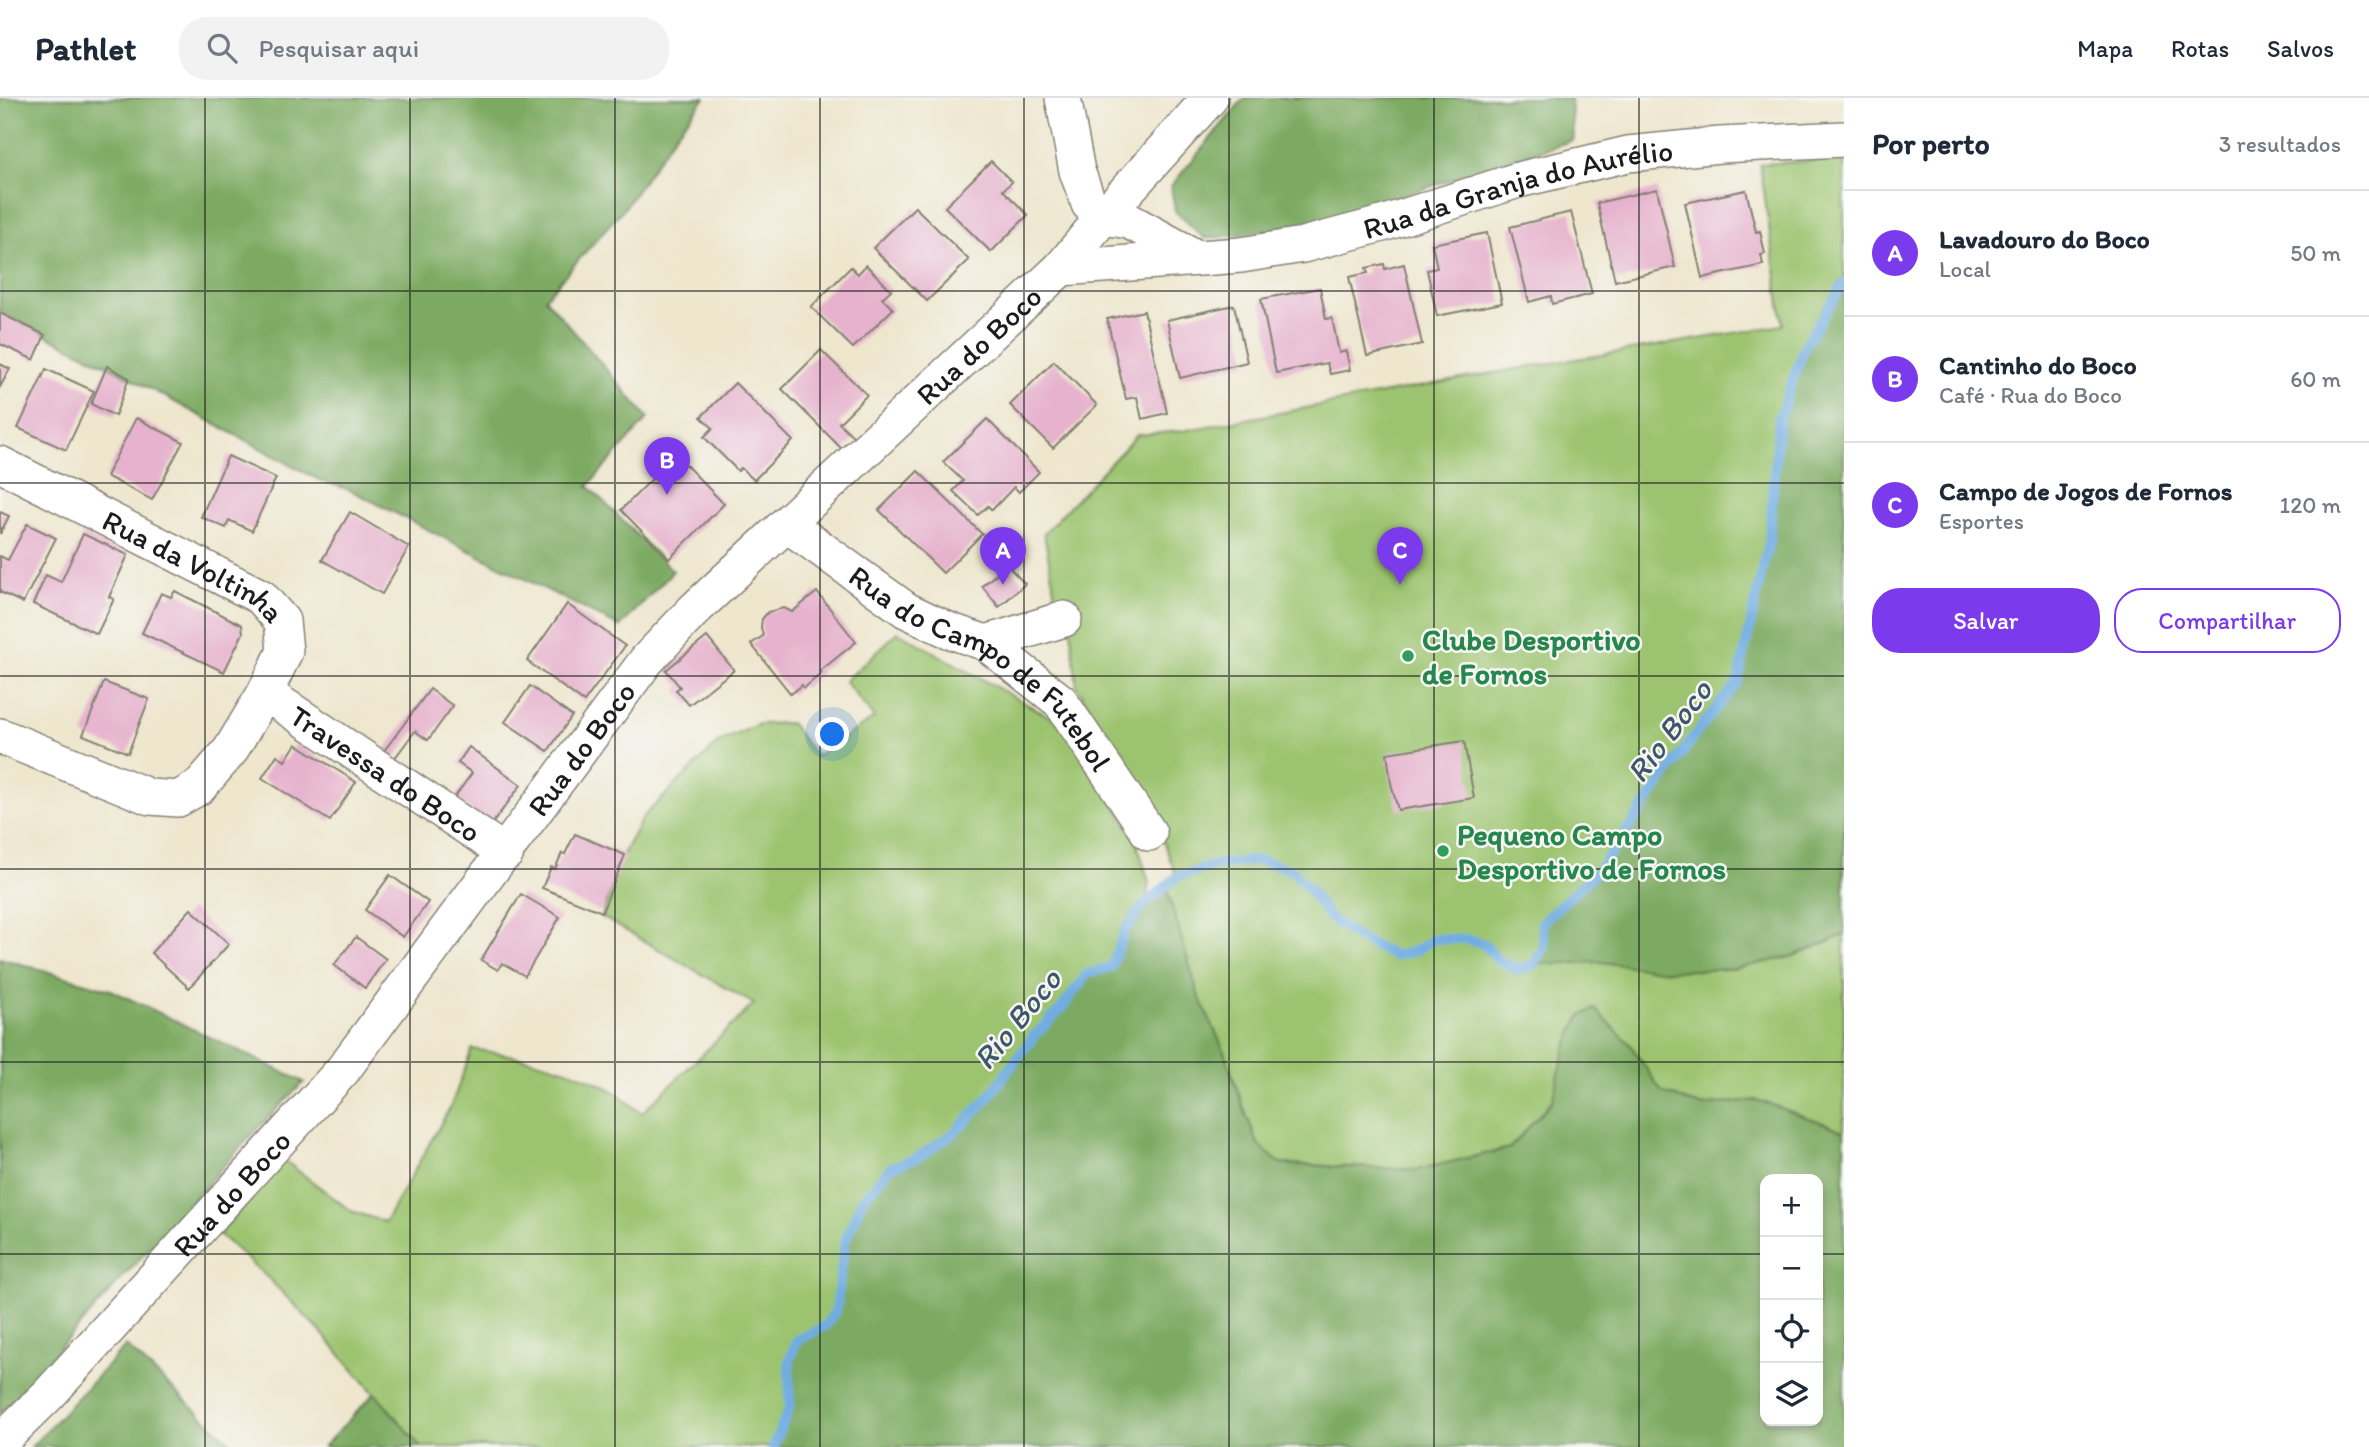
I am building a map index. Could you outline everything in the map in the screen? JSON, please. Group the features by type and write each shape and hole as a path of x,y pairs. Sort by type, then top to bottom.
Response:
{"street":[{"path":"1063,98 1077,171 1089,204 1103,217 1129,221 1195,257"},
{"name":"Rua do Boco","path":"0,1442 49,1394 342,1071 646,661 694,610 1061,268 1210,98"},
{"name":"Rua da Granja do Aurélio","path":"1061,268 1241,255 1303,245 1382,224 1518,180 1628,154 1720,145 1844,139"},
{"name":"Rua da Voltinha","path":"0,464 261,597 282,621 285,651 265,693 222,760 199,788 178,799 150,797 0,736"},
{"name":"Rua do Campo de Futebol","path":"788,525 906,610 948,630 986,643 1060,701 1149,833"},
{"path":"986,643 1064,619"},
{"name":"Travessa do Boco","path":"265,693 506,853"}],"green space":[{"path":"0,98 705,98 677,132 626,206 545,298 648,418 588,486 673,571 620,627 350,490 319,480 110,367 0,313"},
{"path":"1244,98 1571,98 1573,140 1312,225 1205,239 1175,211 1171,186"},
{"name":"Clube Desportivo de Fornos","path":"1844,159 1844,285 1806,343 1779,419 1769,540 1738,682 1598,871 1542,922 1544,946 1535,963 1791,957 1844,935 1844,1132 1757,1100 1700,1106 1662,1092 1629,1043 1567,1044 1552,1101 1510,1148 1417,1170 1281,1164 1259,1146 1222,1046 1199,997 1166,887 1177,877 1155,821 1077,687 1071,631 1057,605 1044,533 1137,435 1182,431 1504,371 1783,325 1760,164"},
{"path":"1844,285 1844,935 1791,957 1734,969 1667,971 1601,962 1535,964 1544,946 1542,922 1598,871 1698,731 1738,682 1769,540 1779,419 1806,343"},
{"path":"898,632 1066,726 1135,837 1149,882 1146,903 1125,930 1111,967 1062,1008 1033,1037 988,1098 954,1133 917,1158 891,1167 840,1281 836,1310 825,1326 797,1340 789,1361 790,1406 774,1447 421,1447 320,1331 269,1279 219,1234 284,1160 351,1211 385,1222 451,1106 472,1049 526,1059 579,1074 616,1092 642,1113 754,1004 602,917 623,854 643,817 719,742 759,724 790,723 816,756 874,718 845,681"},
{"path":"1166,887 1199,997 1222,1046 1259,1146 1281,1164 1417,1170 1510,1148 1552,1101 1567,1044 1581,1015 1595,1009 1629,1043 1662,1092 1700,1106 1757,1100 1844,1132 1844,1447 774,1447 790,1406 789,1361 797,1340 825,1326 836,1310 845,1242 862,1200 891,1167 917,1158 954,1133 988,1098 1033,1037 1062,1007 1087,974 1110,967 1132,923 1146,905"},
{"path":"0,958 111,990 304,1082 254,1132 0,1414"},
{"path":"126,1346 236,1447 31,1447"},
{"path":"375,1393 421,1447 323,1447 369,1399"}],"building":[{"path":"991,161 1012,182 1003,190 1028,215 991,252 945,207"},
{"path":"1657,189 1675,267 1615,281 1597,203"},
{"path":"1746,190 1756,232 1760,231 1765,254 1761,255 1763,265 1702,278 1685,203"},
{"path":"915,207 969,260 927,301 873,248"},
{"path":"1571,212 1592,294 1552,304 1551,296 1529,302 1510,227"},
{"path":"1487,233 1502,303 1437,316 1427,270 1437,268 1432,244"},
{"path":"1384,264 1385,269 1404,264 1422,344 1367,356 1349,277 1368,273 1366,268"},
{"path":"866,265 891,290 882,298 893,309 853,348 811,307 851,267 858,274"},
{"path":"1320,288 1326,319 1332,318 1339,353 1346,351 1350,370 1330,374 1327,363 1276,373 1261,299"},
{"path":"1234,305 1247,362 1180,378 1167,320"},
{"path":"1144,311 1167,413 1142,419 1137,397 1126,399 1107,319"},
{"path":"0,313 45,335 34,360 0,344"},
{"path":"821,350 867,395 839,423 855,438 843,450 782,389"},
{"path":"1054,361 1097,405 1053,448 1010,405"},
{"path":"0,364 10,369 0,387"},
{"path":"107,366 129,378 115,416 91,404"},
{"path":"46,369 94,391 66,450 18,428"},
{"path":"735,383 793,441 754,480 741,468 738,471 704,437 713,428 701,417"},
{"path":"136,418 183,442 152,500 106,476"},
{"path":"987,419 1039,472 1019,492 1014,487 992,510 988,506 978,515 953,491 963,481 943,462"},
{"path":"676,455 724,504 669,559 621,510"},
{"path":"228,456 276,478 252,531 229,520 226,528 201,517"},
{"path":"918,471 982,534 943,573 879,510"},
{"path":"0,512 9,516 0,534"},
{"path":"350,512 409,547 382,594 322,560"},
{"path":"27,524 56,538 23,603 0,592 0,556 8,560"},
{"path":"83,534 128,555 109,597 114,599 97,634 33,604 46,575 61,582"},
{"path":"1007,565 1025,584 999,607 982,586"},
{"path":"175,591 242,625 243,633 224,672 142,633 161,593 171,597"},
{"path":"817,592 856,642 820,671 822,673 804,688 802,685 791,694 751,644 763,636 762,619 768,612 784,608 792,612"},
{"path":"567,604 625,646 584,702 527,661"},
{"path":"707,637 734,670 689,705 676,690 680,687 666,670"},
{"path":"104,682 149,699 128,753 83,735"},
{"path":"530,686 572,716 548,751 505,722"},
{"path":"430,689 453,706 428,740 415,731 394,759 384,751"},
{"path":"1464,741 1474,798 1398,810 1387,753"},
{"path":"296,744 356,782 330,821 262,778 277,755 285,761"},
{"path":"469,747 521,785 491,825 454,798 472,773 458,763"},
{"path":"575,834 625,855 602,912 542,888 551,867 555,869"},
{"path":"390,875 428,902 403,937 365,910"},
{"path":"521,894 560,917 525,976 502,963 498,970 481,960"},
{"path":"191,909 229,944 189,988 151,953"},
{"path":"356,937 386,959 365,988 334,965"}],"waterway":[{"name":"Rio Boco","path":"773,1447 790,1406 789,1361 797,1340 825,1326 836,1310 845,1242 862,1200 891,1167 917,1158 954,1133 988,1098 1033,1037 1062,1008 1087,974 1111,967 1125,930 1146,903 1177,877 1216,865 1260,860 1292,870 1329,917 1355,936 1394,956 1415,951 1434,939 1465,939 1484,944 1498,960 1519,970 1535,964 1544,946 1542,922 1598,871 1698,731 1738,682 1769,540 1779,419 1806,343 1844,283"}],"place":[{"name":"Cantinho do Boco","path":"667,495"},
{"name":"Lavadouro do Boco","path":"1003,585"},
{"name":"Campo de Jogos de Fornos","path":"1400,585"},
{"name":"Clube Desportivo de Fornos","path":"1408,656"},
{"name":"Pequeno Campo Desportivo de Fornos","path":"1443,851"}]}
